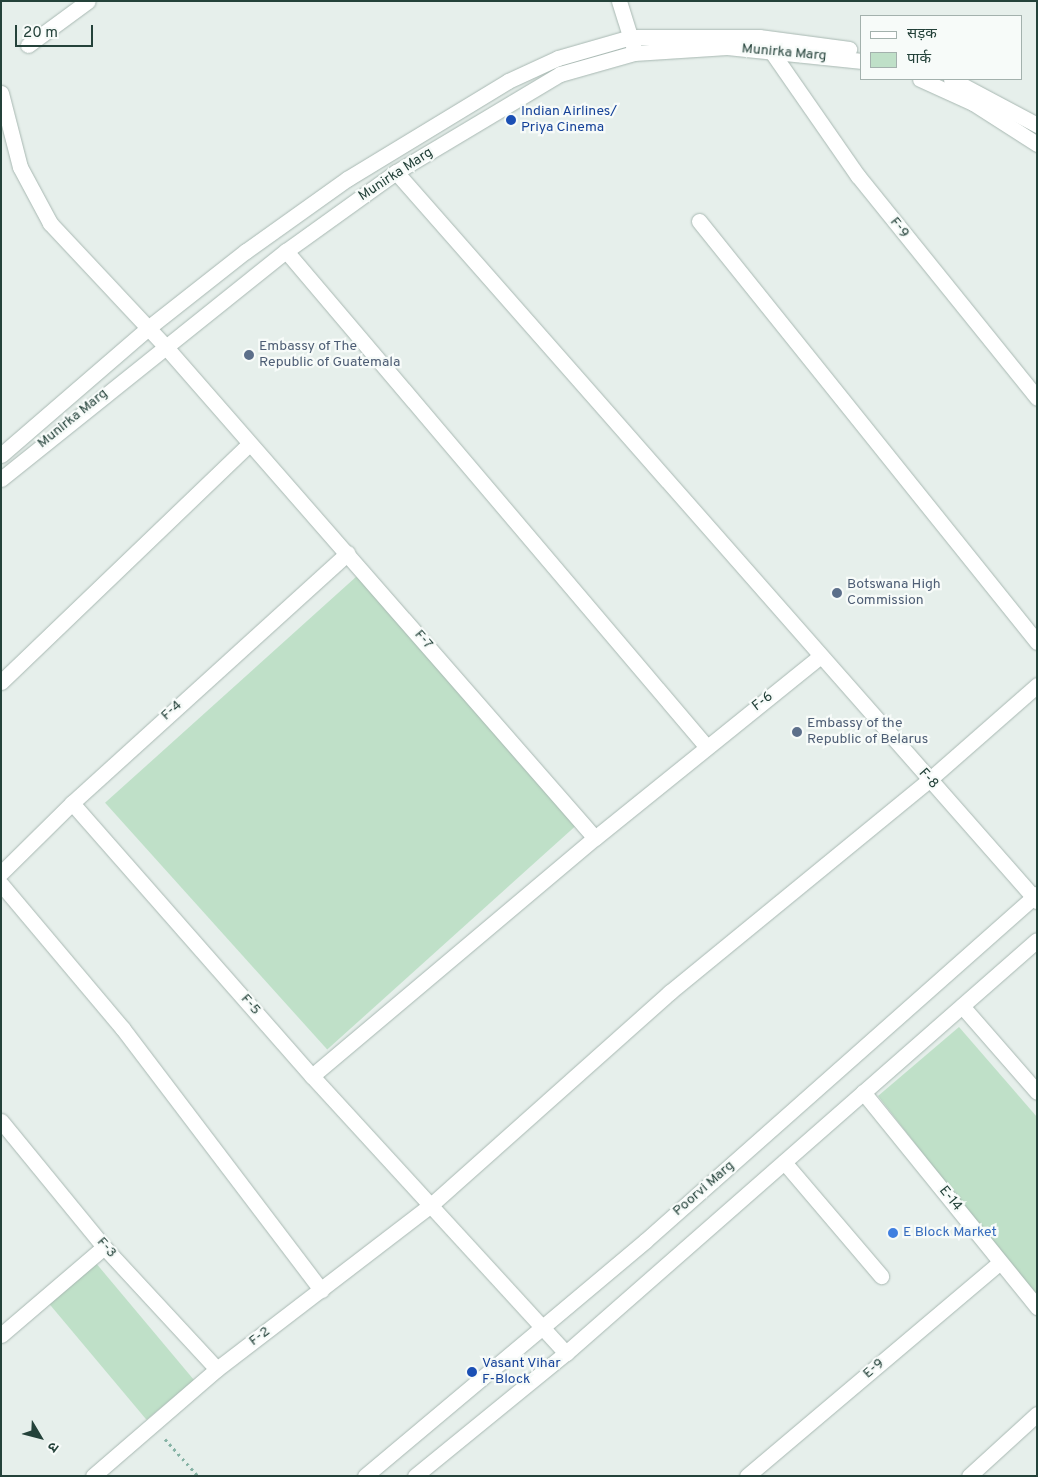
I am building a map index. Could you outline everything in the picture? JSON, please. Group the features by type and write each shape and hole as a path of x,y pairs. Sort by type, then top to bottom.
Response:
{"street":[{"path":"28,45 88,1"},
{"path":"619,1 634,53"},
{"name":"Munirka Marg","path":"1,455 148,328 347,179 455,110 558,58 630,37 759,37 860,51"},
{"name":"Munirka Marg","path":"1,479 286,251 396,172 560,74 634,53 727,48 860,61"},
{"name":"F-9","path":"771,51 858,176 1037,398"},
{"path":"922,80 972,103 1037,144"},
{"path":"953,80 1037,125"},
{"name":"F-7","path":"1,93 20,167 34,197 50,222 165,346 595,838"},
{"name":"F-8","path":"396,172 820,657 1036,897"},
{"path":"699,221 1037,642"},
{"path":"286,251 706,746"},
{"path":"1,682 249,444"},
{"name":"F-4","path":"1,873 72,803 348,554"},
{"name":"F-6","path":"312,1076 706,746 820,657"},
{"name":"F-2","path":"94,1476 217,1369 432,1204 670,992 929,780 1037,685"},
{"name":"F-5","path":"72,803 312,1076 432,1204 566,1353"},
{"path":"1,884 122,1029 322,1290"},
{"name":"Poorvi Marg","path":"365,1476 545,1328 1036,897"},
{"path":"415,1476 566,1353 1037,940"},
{"path":"962,1006 1037,1092"},
{"name":"E-14","path":"863,1092 1037,1307"},
{"name":"F-3","path":"1,1121 104,1247 217,1369"},
{"path":"784,1162 881,1276"},
{"path":"1,1335 104,1247"},
{"name":"E-9","path":"748,1476 1000,1262"},
{"path":"969,1476 1037,1414"}],"path":[{"path":"151,1425 198,1476"}],"green space":[{"path":"357,576 579,823 327,1050 105,803"},
{"path":"959,1027 1037,1117 1037,1300 878,1096"},
{"path":"95,1262 194,1380 146,1420 48,1302"}],"place":[{"name":"Indian Airlines/ Priya Cinema","path":"511,120"},
{"name":"Embassy of The Republic of Guatemala","path":"249,355"},
{"name":"Botswana High Commission","path":"837,593"},
{"name":"Embassy of the Republic of Belarus","path":"797,732"},
{"name":"E Block Market","path":"893,1233"},
{"name":"Vasant Vihar F-Block","path":"472,1372"}]}
